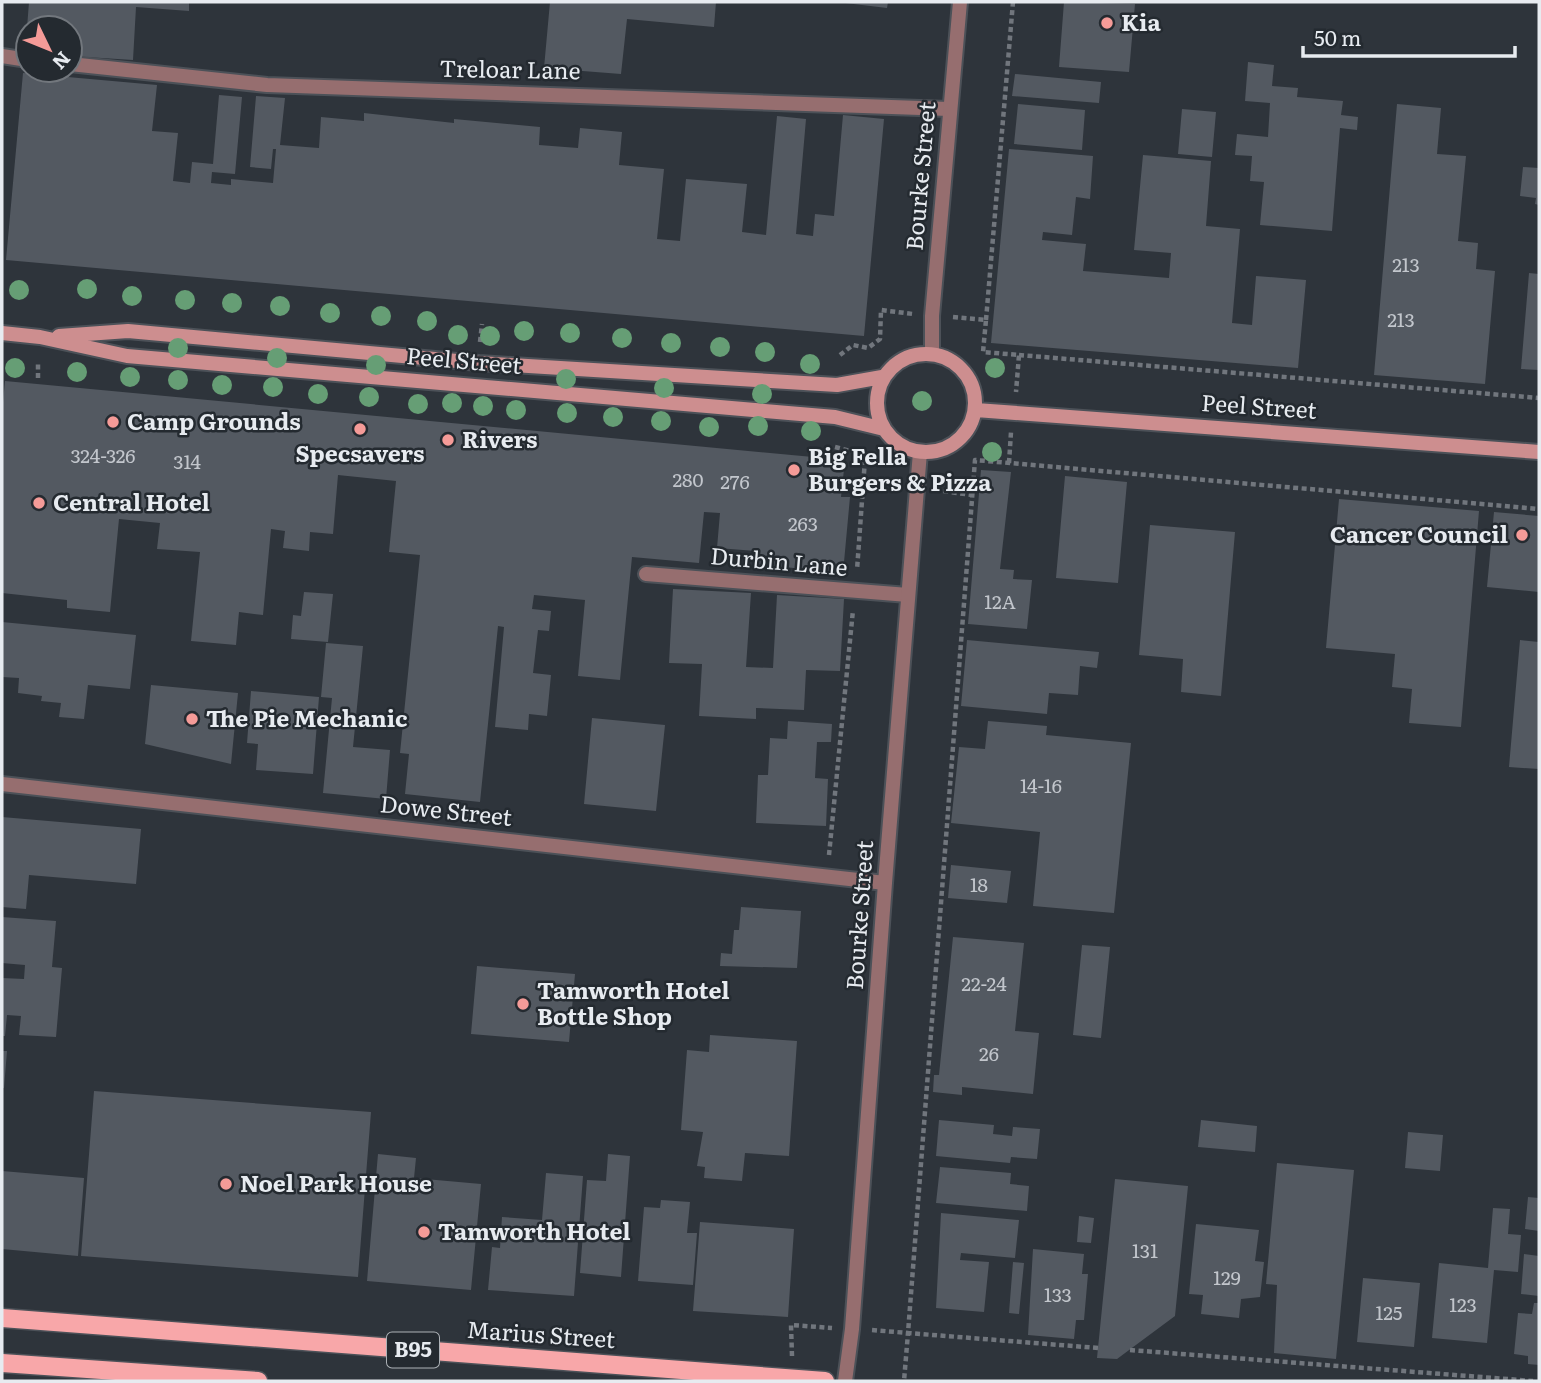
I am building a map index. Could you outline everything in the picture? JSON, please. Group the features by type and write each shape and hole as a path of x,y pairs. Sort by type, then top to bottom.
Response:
{"main road":[{"name":"Peel Street","path":"40,337 128,331 479,363 809,384 837,385 882,377"},
{"name":"Peel Street","path":"2,333 40,337 127,356 821,416 884,429"},
{"path":"932,354 948,358 970,379 976,410 962,437 949,447 920,452 905,448 884,429 876,399 882,377 901,361 916,355 932,354"},
{"name":"Peel Street","path":"976,410 1539,452"},
{"name":"Marius Street","path":"2,1318 825,1381"},
{"path":"2,1363 258,1381"}],"street":[{"name":"Bourke Street","path":"932,354 932,316 960,2"},
{"name":"Treloar Lane","path":"84,65 267,85 949,109"},
{"name":"Bourke Street","path":"845,1381 852,1329 920,452"},
{"name":"Durbin Lane","path":"646,575 908,595"},
{"name":"Dowe Street","path":"2,784 885,883"}],"path":[{"path":"1013,2 983,352 1539,398"},
{"path":"840,355 853,345 868,348 880,340 881,310 905,313"},
{"path":"957,317 986,320"},
{"path":"480,345 482,324"},
{"path":"1017,381 1019,355"},
{"path":"37,378 38,364"},
{"path":"1009,463 1011,441"},
{"path":"830,841 865,481 865,459 858,453 835,447"},
{"path":"904,1381 975,460 1539,509"},
{"path":"865,481 890,484"},
{"path":"947,491 972,495"},
{"path":"794,1339 791,1325 805,1326"},
{"path":"899,1332 1098,1348"},
{"path":"1130,1350 1533,1381"}],"building":[{"path":"29,2 189,2 189,11 136,7 133,60 84,57 84,14 28,14"},
{"path":"550,2 716,2 714,27 627,19 621,74 544,68"},
{"path":"837,2 888,2 887,8"},
{"path":"1064,2 1135,4 1129,72 1059,67"},
{"path":"1248,62 1274,65 1272,86 1298,88 1297,97 1343,101 1341,115 1358,117 1357,130 1340,128 1332,231 1260,225 1264,182 1250,181 1252,156 1235,155 1237,134 1268,137 1270,103 1245,101"},
{"path":"1015,74 1101,82 1099,103 1012,96"},
{"path":"84,78 157,85 152,131 178,133 173,181 190,183 192,162 213,164 219,95 242,97 235,174 212,172 211,183 231,185 231,179 273,183 276,149 273,149 271,169 250,167 256,96 285,98 280,145 319,148 321,117 364,121 364,113 454,123 454,119 540,127 539,145 578,148 580,128 622,132 619,165 664,169 657,239 680,241 686,179 747,184 742,232 766,235 777,116 806,119 796,234 813,236 815,214 834,216 843,115 884,119 864,336 6,260 22,84 84,84"},
{"path":"1018,104 1085,110 1082,150 1014,144"},
{"path":"1397,104 1441,108 1437,154 1466,156 1458,241 1478,243 1476,269 1495,271 1485,384 1374,375"},
{"path":"1182,109 1216,112 1212,157 1178,154"},
{"path":"1009,149 1093,156 1090,199 1076,197 1072,235 1043,232 1042,240 1086,244 1083,271 1169,278 1171,253 1134,250 1143,155 1211,161 1206,226 1240,229 1232,323 1252,325 1256,276 1306,280 1298,368 991,343"},
{"path":"1523,167 1539,168 1539,205 1535,204 1536,198 1520,196"},
{"path":"1529,273 1539,274 1539,370 1521,369"},
{"path":"5,381 845,460 841,497 850,497 843,573 755,564 756,551 717,548 720,513 704,512 699,563 632,557 620,680 578,676 585,600 534,595 532,609 551,611 549,631 538,630 533,673 551,675 547,716 529,714 528,730 495,727 504,627 498,626 480,802 405,794 409,754 400,753 420,555 389,552 396,481 338,475 333,534 310,532 309,551 283,548 285,531 271,529 263,615 239,612 236,645 191,641 200,552 157,549 160,523 119,519 110,612 67,608 67,600 2,593 2,413"},
{"path":"981,470 1011,472 1000,569 1014,570 1013,579 1032,580 1027,629 968,624"},
{"path":"1065,476 1127,482 1118,583 1056,578"},
{"path":"1339,499 1479,511 1461,727 1409,723 1412,689 1392,687 1395,654 1326,648"},
{"path":"1494,512 1539,516 1539,592 1487,587"},
{"path":"1150,525 1235,532 1221,696 1181,692 1183,659 1139,655"},
{"path":"673,589 751,593 746,667 773,668 777,595 844,599 840,671 806,670 804,710 756,708 756,719 699,716 702,664 669,663"},
{"path":"304,592 333,594 328,642 291,639 293,615 301,616"},
{"path":"2,622 136,635 130,689 88,685 84,719 59,717 61,703 41,701 42,696 18,693 19,678 2,677"},
{"path":"967,640 1099,652 1097,668 1080,666 1078,695 1049,693 1047,714 961,706"},
{"path":"1520,640 1539,642 1539,769 1509,767"},
{"path":"326,643 363,646 353,747 390,750 386,799 323,793 332,698 321,697"},
{"name":"The Pie Mechanic","path":"151,685 238,693 231,764 145,744"},
{"path":"251,691 319,697 313,774 256,770 258,744 247,743"},
{"path":"592,718 665,725 656,811 584,804"},
{"path":"788,721 832,724 831,742 817,742 815,778 828,779 826,826 756,823 758,775 768,775 770,738 787,739"},
{"path":"988,721 1047,726 1046,735 1131,743 1114,913 1033,906 1040,832 951,823 959,747 985,749"},
{"path":"2,817 141,829 136,884 29,875 26,909 2,907"},
{"path":"951,865 1011,871 1007,903 948,898"},
{"path":"741,907 801,911 797,968 720,966 721,953 732,954 734,930 739,930"},
{"path":"2,917 56,921 52,967 62,968 56,1037 19,1035 21,1016 7,1015 5,1036 2,1036 2,978 24,979 25,965 2,963"},
{"path":"953,937 1024,943 1015,1031 1039,1033 1033,1094 962,1087 962,1095 933,1092 934,1075 939,1075"},
{"path":"1082,945 1110,947 1101,1038 1073,1035"},
{"name":"Tamworth Hotel Bottle Shop","path":"477,966 575,974 569,1042 471,1034"},
{"path":"710,1035 797,1041 789,1156 745,1153 742,1181 704,1178 705,1167 697,1166 703,1132 681,1130 687,1050 709,1052"},
{"path":"2,1051 7,1051 4,1088 2,1088"},
{"name":"Noel Park House","path":"94,1091 371,1112 358,1277 81,1256"},
{"path":"939,1120 994,1125 993,1134 1012,1136 1013,1127 1040,1129 1037,1159 1011,1157 1010,1163 936,1156"},
{"path":"1201,1120 1257,1126 1255,1152 1198,1147"},
{"path":"1408,1132 1443,1135 1440,1171 1405,1168"},
{"name":"Tamworth Hotel","path":"378,1154 416,1158 414,1178 481,1184 471,1290 367,1281"},
{"path":"608,1154 630,1156 621,1277 580,1273 587,1180 606,1181"},
{"path":"1277,1163 1354,1170 1336,1359 1274,1353 1277,1285 1266,1284"},
{"path":"940,1167 1011,1173 1010,1184 1029,1186 1027,1211 936,1203"},
{"path":"2,1171 84,1178 78,1256 2,1249"},
{"path":"546,1173 583,1176 574,1296 488,1290 492,1247 500,1248 502,1217 542,1220"},
{"path":"1115,1179 1188,1186 1175,1316 1117,1359 1097,1358"},
{"path":"1528,1197 1539,1198 1539,1231 1525,1229"},
{"path":"661,1200 690,1202 687,1233 697,1233 693,1285 638,1281 644,1207 660,1208"},
{"path":"1493,1208 1510,1209 1508,1234 1521,1235 1518,1272 1494,1270 1487,1343 1432,1338 1439,1263 1488,1268"},
{"path":"941,1213 1019,1220 1015,1258 961,1253 960,1260 989,1262 984,1312 936,1308"},
{"path":"1079,1216 1094,1218 1091,1243 1077,1242"},
{"path":"700,1222 794,1229 788,1317 693,1311"},
{"path":"1196,1224 1259,1230 1255,1261 1264,1262 1260,1297 1241,1299 1239,1318 1201,1314 1203,1295 1189,1294"},
{"path":"1033,1249 1084,1254 1082,1274 1088,1274 1084,1320 1076,1320 1074,1339 1028,1335"},
{"path":"1524,1254 1539,1256 1539,1296 1521,1294"},
{"path":"1013,1262 1024,1263 1019,1314 1009,1313"},
{"path":"1363,1278 1420,1283 1414,1347 1357,1342"},
{"path":"1534,1303 1539,1303 1539,1365 1528,1364 1528,1356 1514,1354 1518,1313 1532,1314"}],"place":[{"name":"Kia","path":"1107,23"},
{"name":"Camp Grounds","path":"113,422"},
{"name":"Specsavers","path":"360,429"},
{"name":"Rivers","path":"448,440"},
{"name":"Big Fella Burgers & Pizza","path":"794,470"},
{"name":"Central Hotel","path":"39,503"},
{"name":"Cancer Council","path":"1522,535"},
{"name":"The Pie Mechanic","path":"192,719"},
{"name":"Tamworth Hotel Bottle Shop","path":"523,1004"},
{"name":"Noel Park House","path":"226,1184"},
{"name":"Tamworth Hotel","path":"424,1232"}]}
